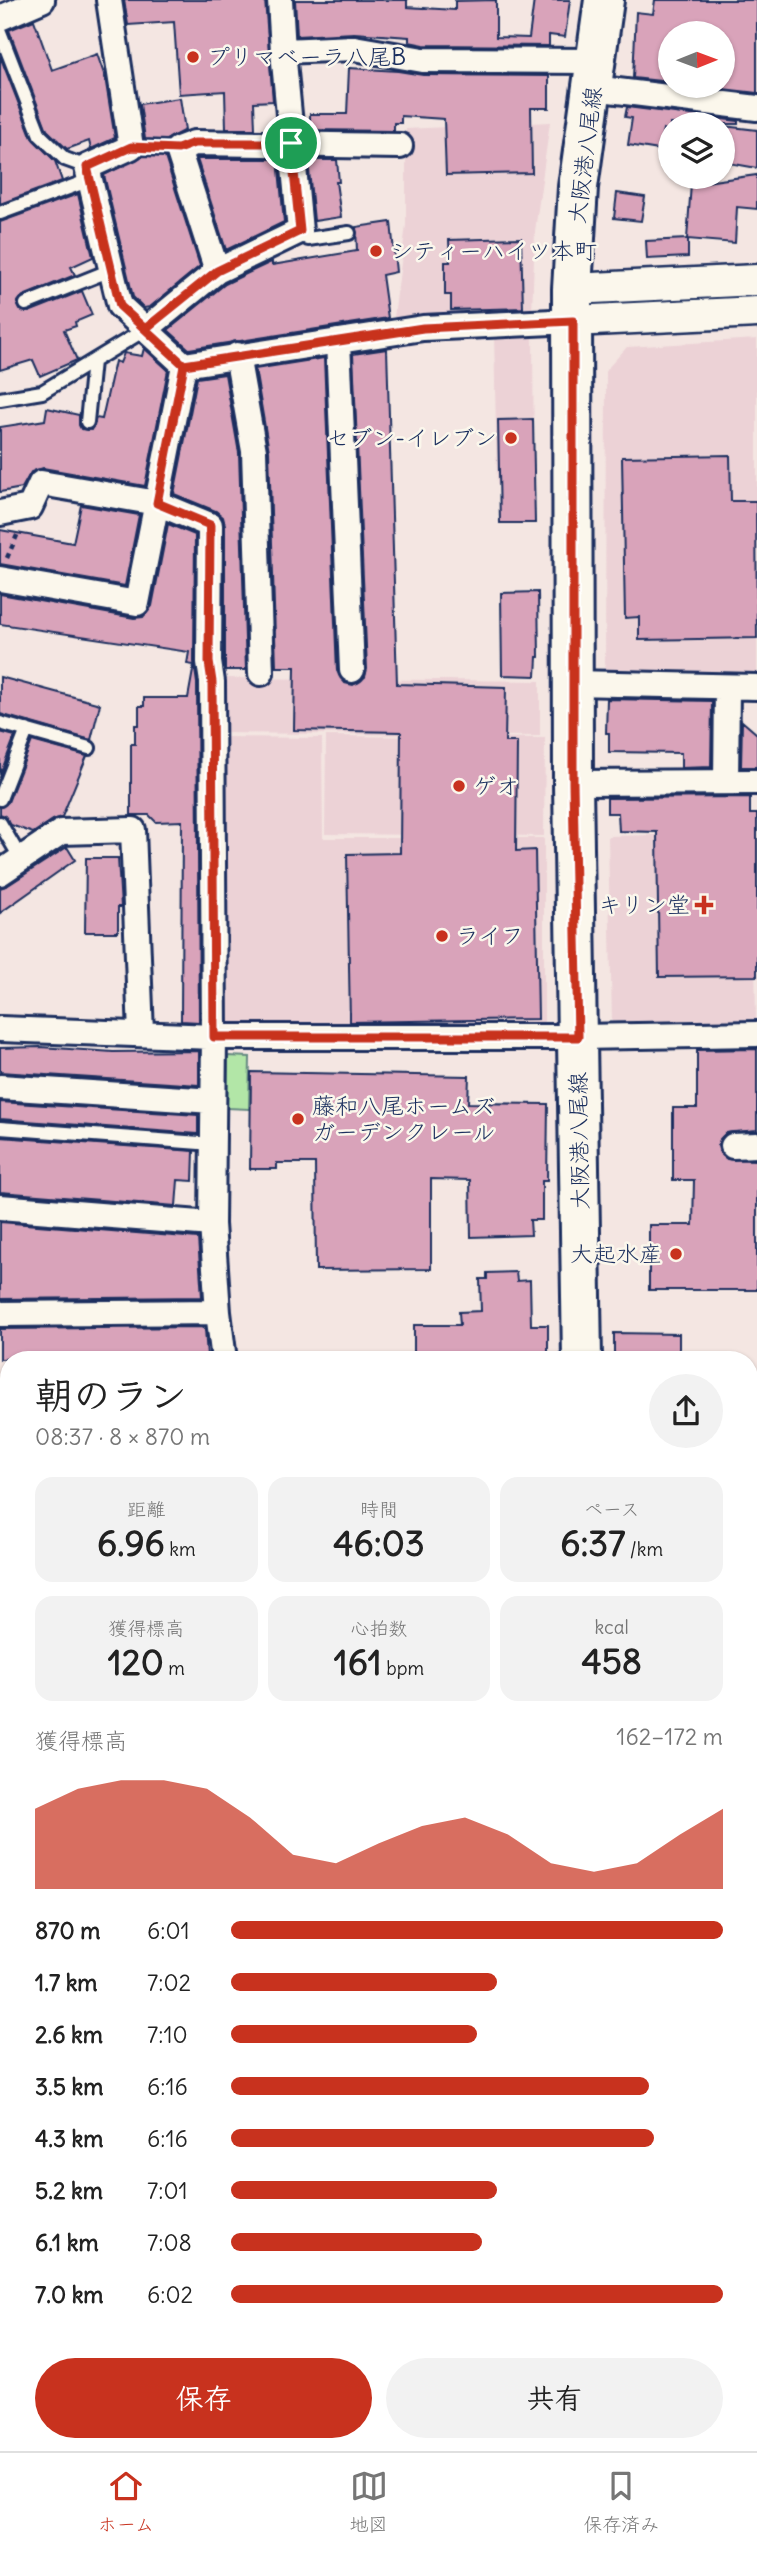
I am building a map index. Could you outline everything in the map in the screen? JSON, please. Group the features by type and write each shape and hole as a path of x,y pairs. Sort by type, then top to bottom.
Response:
{"main road":[{"name":"大阪港八尾線","path":"582,1351 572,683 572,305 578,187 604,0"}],"street":[{"path":"109,0 131,147 89,173 120,306 184,365"},
{"path":"145,329 217,271 300,231 280,0"},
{"path":"0,18 39,1"},
{"path":"284,51 354,48 423,60 595,75 757,108"},
{"path":"217,271 178,149 194,143 400,146"},
{"path":"184,365 572,305 757,280"},
{"path":"572,305 757,312"},
{"path":"338,341 352,670"},
{"path":"237,355 254,451 261,673"},
{"path":"3,571 137,603 184,365"},
{"path":"0,513 30,507 41,484 157,503 210,525 214,1037 212,1224 223,1351"},
{"path":"572,683 757,687"},
{"path":"726,782 727,687"},
{"path":"573,783 757,782"},
{"path":"0,873 61,832 133,830 141,1034"},
{"path":"0,1029 214,1037 757,1034"},
{"path":"0,1087 214,1101"},
{"path":"0,1206 212,1224"},
{"path":"0,1314 218,1312"}],"lane":[{"path":"0,32 40,135 65,159 89,173"},
{"path":"131,147 178,149"},
{"path":"0,213 89,173"},
{"path":"300,231 308,239 349,233"},
{"path":"26,304 111,270"},
{"path":"0,399 42,393 145,329"},
{"path":"87,422 93,361"},
{"path":"0,723 89,748"},
{"path":"0,799 27,730"},
{"path":"0,823 21,859"},
{"path":"0,1128 213,1144"}],"path":[{"path":"3,571 30,507"}],"shaded area":[{"path":"550,122 535,231 532,313 394,317 406,225 406,129"},
{"path":"533,331 534,485 497,485 494,332"},
{"path":"757,339 757,674 605,674 606,370 627,347"},
{"path":"221,678 540,681 540,736 220,733"},
{"path":"326,736 545,738 544,836 325,834"},
{"path":"221,737 322,738 323,838 544,838 544,1028 227,1027 221,1022"},
{"path":"753,833 756,1021 612,1024 608,836"}],"green space":[{"path":"228,1056 250,1057 249,1109 227,1108"}],"building":[{"path":"124,0 265,0 273,101 254,102 255,129 226,129 225,91 179,94 174,22 128,25"},
{"path":"295,0 407,0 407,7 455,10 455,1 496,0 496,37 529,38 534,0 570,0 565,37 549,35 549,46 424,45 409,42 409,37 354,33 297,36"},
{"path":"655,0 757,0 757,93 735,90 735,21 658,21 658,81 633,78 636,12 653,14"},
{"path":"34,20 52,70 97,54 105,77 115,138 91,149 89,141 67,149 47,130 9,30"},
{"path":"0,56 32,138 55,161 62,181 0,204"},
{"path":"349,68 423,75 549,76 549,108 531,108 532,173 446,175 444,119 401,116 401,123 394,123 394,131 310,130 310,114 347,114"},
{"path":"180,98 185,130 166,140 145,139 140,104"},
{"path":"627,107 667,112 658,112 658,150 628,145 632,118 625,117"},
{"path":"735,127 757,130 757,168 735,164"},
{"path":"142,156 165,157 200,266 150,307 144,308 133,297 104,175"},
{"path":"197,159 278,159 284,222 226,250"},
{"path":"308,160 337,160 339,182 336,182 341,217 314,221"},
{"path":"757,175 757,209 737,207 735,243 688,239 688,257 647,259 646,241 687,239 691,189 735,189 735,178"},
{"path":"617,193 645,197 641,221 614,218"},
{"path":"78,194 93,257 71,267 75,275 23,296 17,303 20,310 29,312 82,291 92,315 75,322 76,326 64,330 77,360 40,376 33,360 0,370 0,222"},
{"path":"391,222 396,272 382,275 388,318 189,349 168,330 225,284 272,262 272,265 357,251 356,227"},
{"path":"521,238 523,308 451,310 451,295 445,295 445,262 450,262 449,240"},
{"path":"144,348 168,370 145,486 43,468 31,472 22,488 0,492 0,427 45,420 47,408 79,415 81,429 91,430 96,418 102,419 115,361 120,363 124,353 142,356"},
{"path":"387,349 397,684 506,687 505,742 517,742 516,851 535,850 538,1019 350,1022 347,854 400,853 401,732 294,730 295,667 276,667 269,451 255,369 324,358 337,671 345,683 353,685 365,677 367,669 353,354"},
{"path":"225,374 239,453 246,670 225,670 223,517 216,511 174,494 197,378"},
{"path":"533,419 535,523 500,523 498,420"},
{"path":"730,455 731,501 756,501 757,638 639,640 639,617 625,618 622,457"},
{"path":"81,505 139,515 125,586 0,564 0,530 73,543"},
{"path":"168,524 195,535 199,1022 181,1021 182,821 156,822 149,815 131,815 131,744 135,744 135,725 139,725 139,706 144,706 144,698 188,698 194,665 187,664 189,652 0,624 0,594 134,618 143,617 152,606"},
{"path":"538,592 539,657 536,676 502,675 501,593"},
{"path":"0,677 100,704 91,740 0,714"},
{"path":"607,699 712,701 711,767 681,768 681,753 609,752 609,733 606,733"},
{"path":"742,721 757,734 757,767 741,767"},
{"path":"0,732 15,736 0,775"},
{"path":"32,741 87,756 62,817 33,833 11,825 5,816 0,814 0,808 8,802"},
{"name":"キリン堂","path":"750,797 750,814 757,814 757,976 659,977 657,832 619,831 618,813 607,813 607,798"},
{"path":"67,847 75,860 0,913 0,888"},
{"path":"86,858 118,858 121,907 118,907 118,932 85,932"},
{"path":"40,1047 113,1052 199,1051 199,1085 0,1072 0,1048"},
{"path":"757,1049 757,1130 726,1133 718,1146 720,1153 727,1159 757,1160 757,1290 649,1290 649,1225 693,1225 694,1180 673,1180 673,1108 697,1108 697,1050"},
{"path":"251,1072 469,1076 468,1103 548,1104 547,1181 542,1181 542,1220 530,1220 531,1235 471,1237 470,1180 431,1179 431,1269 316,1270 315,1163 277,1163 277,1169 250,1169"},
{"path":"0,1102 198,1115 198,1134 0,1119"},
{"path":"0,1137 194,1151 193,1181 178,1180 176,1206 0,1192"},
{"path":"0,1222 198,1238 202,1297 0,1299"},
{"path":"516,1272 517,1281 530,1280 531,1325 548,1325 548,1351 414,1351 414,1325 460,1325 459,1312 481,1311 480,1279 487,1279 487,1273"},
{"path":"201,1327 205,1329 207,1351 0,1351 0,1329"},
{"path":"614,1333 679,1334 679,1351 614,1351"}],"place":[{"name":"プリマベーラ八尾B","path":"193,57"},
{"name":"シティーハイツ本町","path":"376,251"},
{"name":"セブン-イレブン","path":"511,438"},
{"name":"ゲオ","path":"459,786"},
{"name":"キリン堂","path":"704,905"},
{"name":"ライフ","path":"442,936"},
{"name":"藤和八尾ホームズ ガーデンクレール","path":"298,1119"},
{"name":"大起水産","path":"676,1254"}],"route":[{"path":"291,143 194,143 178,149 131,147 87,167 120,306 184,365 423,328 573,321 573,783 578,1037 214,1037 210,525 157,503 184,365 145,329 217,271 300,231 291,143"}]}
